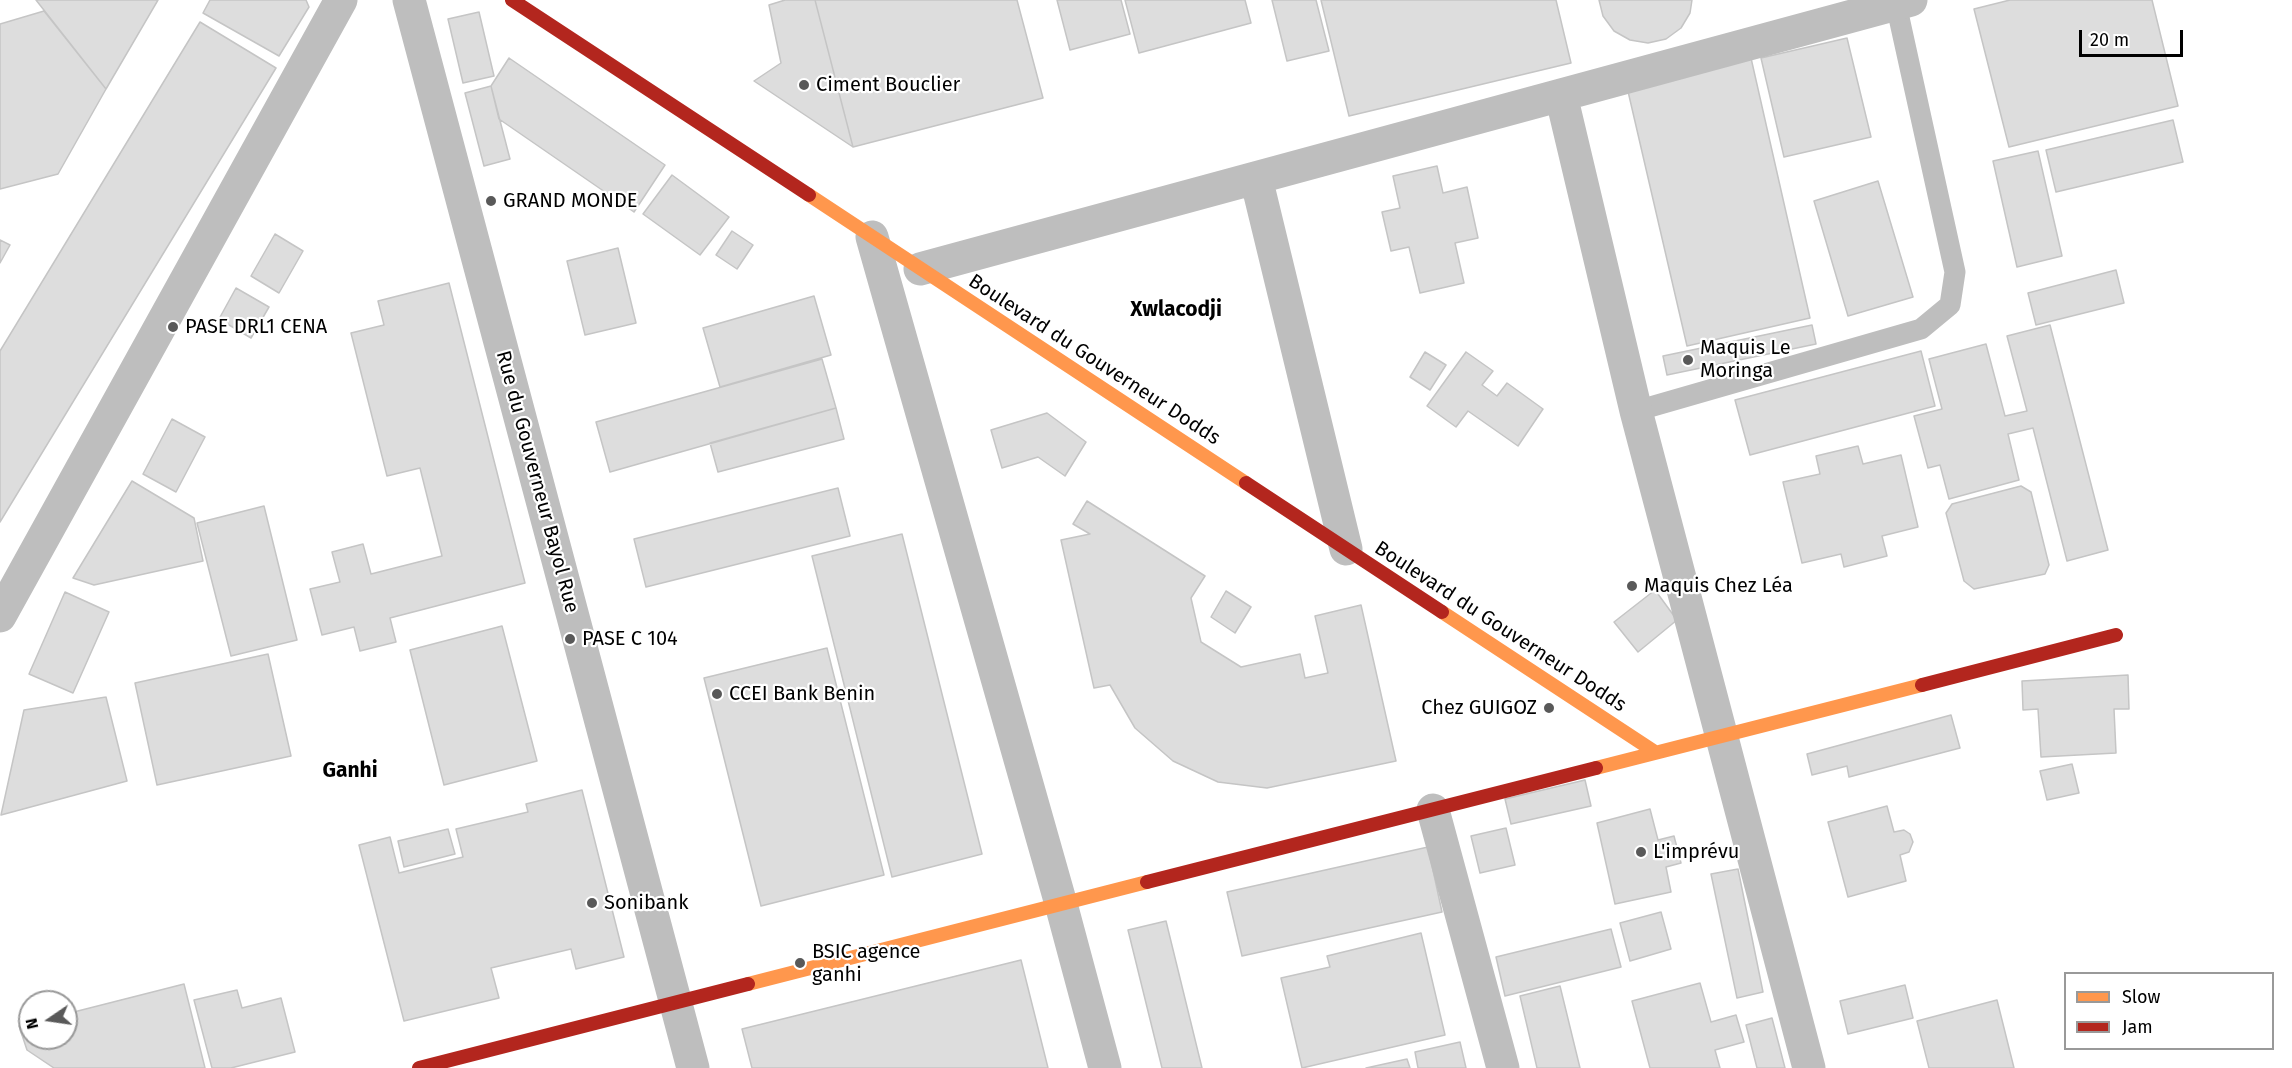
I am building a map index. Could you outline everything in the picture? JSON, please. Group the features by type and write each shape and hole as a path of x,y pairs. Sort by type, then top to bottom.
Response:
{"street":[{"path":"0,616 341,0"},
{"name":"Rue du Gouverneur Bayol Rue","path":"409,0 693,1068"},
{"name":"Boulevard du Gouverneur Dodds","path":"512,0 1655,752"},
{"path":"920,269 1903,2"},
{"path":"1561,95 1636,411 1809,1068"},
{"path":"1256,178 1346,549"},
{"path":"872,237 1061,904 1105,1068"},
{"path":"418,1068 2116,635"},
{"path":"1433,810 1503,1068"}],"lane":[{"path":"1636,411 1921,329 1950,305 1955,272 1903,2"}],"building":[{"path":"36,0 158,0 106,89"},
{"path":"210,0 306,0 309,7 279,56 203,13"},
{"path":"785,0 815,0 853,147 754,81 781,63 769,5"},
{"path":"815,0 1017,0 1043,98 853,147"},
{"path":"1057,0 1121,0 1130,34 1070,50"},
{"path":"1125,0 1245,0 1251,23 1139,53"},
{"path":"1272,0 1316,0 1329,51 1287,61"},
{"path":"1321,0 1556,0 1571,63 1349,116"},
{"path":"1599,0 1692,0 1690,13 1681,28 1666,39 1648,43 1630,40 1614,31 1603,16"},
{"path":"2010,0 2152,0 2178,106 2009,147 1974,9"},
{"path":"44,11 106,89 58,174 0,189 0,24"},
{"path":"479,12 494,76 463,83 448,19"},
{"path":"200,22 276,68 0,522 0,351"},
{"path":"1847,38 1871,137 1784,157 1761,58"},
{"path":"509,58 665,165 634,212 499,119 491,86"},
{"path":"1751,58 1810,318 1687,346 1627,87"},
{"path":"491,86 510,159 484,166 465,93"},
{"path":"2173,120 2183,162 2056,192 2046,150"},
{"path":"2038,151 2062,256 2017,267 1993,161"},
{"path":"1437,166 1443,193 1467,187 1478,238 1455,243 1464,283 1420,293 1409,247 1391,251 1382,212 1400,208 1393,176"},
{"path":"672,175 729,217 700,255 643,214"},
{"path":"1878,181 1913,297 1848,316 1814,201"},
{"path":"732,231 753,245 737,269 716,255"},
{"path":"275,234 303,251 279,293 251,276"},
{"path":"0,240 10,245 0,263"},
{"path":"618,248 636,323 585,335 567,261"},
{"path":"2116,270 2124,303 2036,325 2028,293"},
{"path":"449,283 525,583 390,618 396,642 360,651 354,627 322,635 310,589 340,582 332,552 363,544 371,574 442,556 420,468 387,476 351,333 384,325 378,301"},
{"path":"236,288 269,307 251,338 219,319"},
{"path":"814,296 831,355 720,387 703,328"},
{"path":"1812,325 1816,344 1667,375 1663,356"},
{"path":"2050,325 2108,550 2067,561 2033,428 2008,434 2019,480 1949,499 1940,465 1928,468 1914,416 1942,409 1929,359 1986,344 2005,416 2027,411 2007,336"},
{"path":"1921,351 1935,406 1750,455 1735,400"},
{"path":"1425,352 1446,365 1430,390 1410,377"},
{"path":"1466,352 1493,371 1482,385 1497,396 1507,383 1543,409 1518,446 1468,411 1456,427 1427,406"},
{"path":"822,359 836,408 610,472 596,422"},
{"path":"836,408 844,439 718,472 710,443"},
{"path":"1047,413 1086,442 1065,476 1038,457 1002,468 991,430"},
{"path":"172,419 205,437 176,492 143,474"},
{"path":"1858,446 1863,464 1901,455 1918,527 1882,536 1887,556 1844,567 1841,554 1802,563 1783,482 1820,474 1816,456"},
{"path":"132,481 194,518 203,561 94,585 73,578"},
{"path":"2021,486 2031,492 2049,565 2045,574 1974,589 1964,581 1946,513 1952,504"},
{"path":"838,488 850,536 646,587 634,539"},
{"path":"1087,501 1205,576 1191,598 1201,642 1241,667 1300,654 1305,678 1328,673 1315,616 1361,605 1396,761 1267,788 1218,782 1173,761 1135,728 1110,685 1094,688 1061,540 1090,534 1073,524"},
{"path":"264,506 297,640 231,656 197,523"},
{"path":"902,534 982,854 892,877 812,556"},
{"path":"1655,590 1677,620 1638,652 1614,622"},
{"path":"1226,591 1251,607 1235,633 1211,617"},
{"path":"65,592 109,612 73,693 29,674"},
{"path":"502,626 537,761 444,785 410,650"},
{"path":"827,648 884,875 761,906 704,678"},
{"path":"268,654 291,756 157,785 135,683"},
{"path":"2128,675 2129,709 2114,709 2116,753 2041,757 2038,709 2023,710 2022,681"},
{"path":"106,697 127,781 1,815 24,710"},
{"path":"1951,715 1960,748 1849,777 1847,766 1812,775 1807,754"},
{"path":"2072,764 2079,793 2047,800 2040,771"},
{"path":"1585,780 1591,806 1511,824 1505,799"},
{"path":"582,790 624,957 576,969 571,949 491,968 499,998 404,1021 359,845 390,837 399,873 463,857 456,829 528,812 526,804"},
{"path":"1887,806 1894,832 1904,830 1910,834 1913,842 1909,852 1900,855 1906,881 1848,897 1828,822"},
{"name":"L'imprévu","path":"1650,809 1658,840 1674,836 1681,863 1666,867 1671,892 1615,904 1597,823"},
{"path":"1506,828 1515,865 1480,873 1471,836"},
{"path":"448,829 455,854 404,867 398,841"},
{"path":"1428,847 1442,912 1242,956 1227,892"},
{"path":"1738,869 1763,992 1737,998 1711,874"},
{"path":"1661,912 1671,949 1630,961 1620,923"},
{"path":"1166,921 1202,1068 1162,1068 1128,930"},
{"path":"1611,929 1621,967 1505,996 1496,957"},
{"path":"1421,933 1445,1035 1302,1068 1281,978 1330,967 1327,956"},
{"path":"1021,960 1048,1068 752,1068 742,1029"},
{"path":"1700,983 1711,1022 1736,1015 1744,1042 1715,1050 1720,1068 1650,1068 1632,1001"},
{"path":"184,984 205,1068 54,1068 27,1050 78,1050 78,1011"},
{"path":"1905,985 1913,1018 1848,1034 1840,1001"},
{"path":"1560,986 1580,1068 1537,1068 1520,996"},
{"path":"237,990 242,1008 281,998 295,1052 231,1068 212,1068 194,1000"},
{"path":"1997,1000 2014,1068 1929,1068 1917,1021"},
{"path":"1772,1018 1785,1068 1757,1068 1746,1025"},
{"path":"1460,1042 1466,1068 1418,1068 1415,1052"},
{"path":"1407,1059 1410,1068 1366,1068"}],"traffic: slow":[{"path":"809,195 1246,483"},
{"path":"1442,612 1655,752"},
{"path":"1596,768 1922,685"},
{"path":"748,984 1147,882"}],"traffic: jam":[{"path":"512,0 809,195"},
{"path":"1246,483 1442,612"},
{"path":"1922,685 2116,635"},
{"path":"1147,882 1596,768"},
{"path":"419,1068 748,984"}],"place":[{"name":"Ciment Bouclier","path":"804,85"},
{"name":"GRAND MONDE","path":"491,201"},
{"name":"PASE DRL1 CENA","path":"173,327"},
{"name":"Maquis Le Moringa","path":"1688,360"},
{"name":"Maquis Chez Léa","path":"1632,586"},
{"name":"PASE C 104","path":"570,639"},
{"name":"CCEI Bank Benin","path":"717,694"},
{"name":"Chez GUIGOZ","path":"1549,708"},
{"name":"L'imprévu","path":"1641,852"},
{"name":"Sonibank","path":"592,903"},
{"name":"BSIC agence ganhi","path":"800,963"}],"district":[{"name":"Xwlacodji","path":"1176,310"},
{"name":"Ganhi","path":"350,771"}]}
